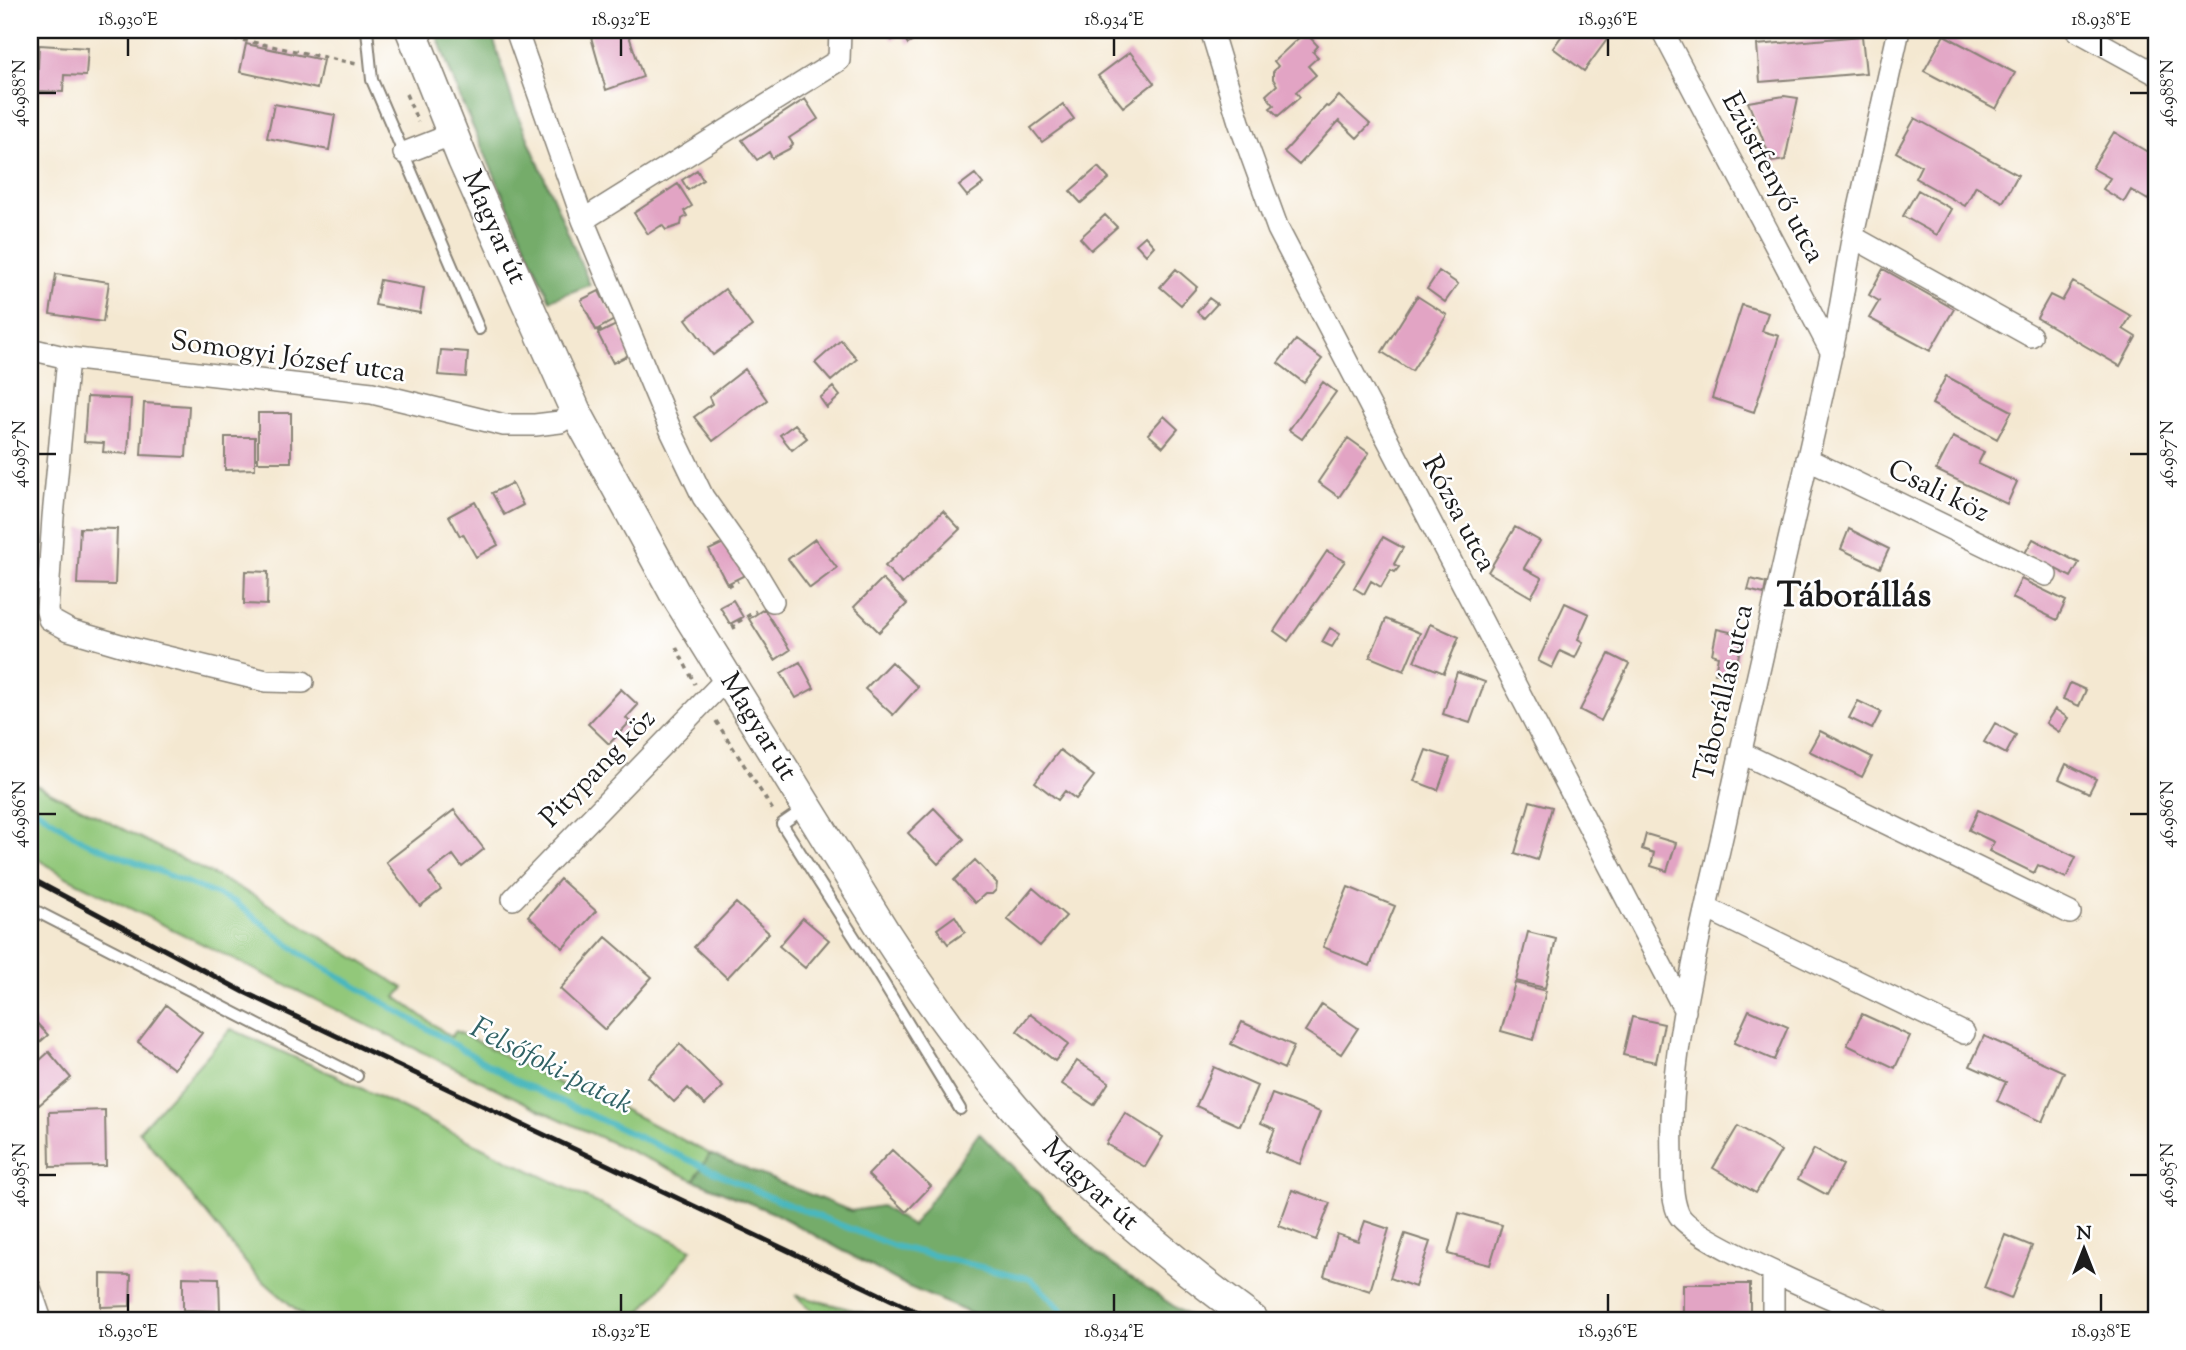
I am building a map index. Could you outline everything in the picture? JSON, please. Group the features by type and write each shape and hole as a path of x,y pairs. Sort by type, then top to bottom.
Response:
{"street":[{"name":"Magyar út","path":"411,30 453,134 576,412 674,592 805,808 909,970 980,1066 1072,1169 1180,1266 1253,1320"},
{"path":"516,30 583,220 672,433 703,497 773,601"},
{"path":"583,220 839,60 840,30"},
{"name":"Rózsa utca","path":"1211,30 1239,121 1278,229 1685,1011"},
{"name":"Ezüstfenyő utca","path":"1662,30 1832,352"},
{"name":"Táborállás utca","path":"1881,1320 1773,1272 1684,1223 1678,1213 1672,1183 1671,1107 1685,1011 1706,908 1832,352 1853,237 1899,30"},
{"path":"2076,30 2156,74"},
{"path":"404,153 453,134"},
{"path":"1853,237 2031,336"},
{"name":"Somogyi József utca","path":"30,349 68,358 372,393 504,425 560,422 576,412"},
{"path":"68,358 53,516 47,611 49,619 69,630 147,652 266,681 303,682"},
{"name":"Csali köz","path":"1807,459 2046,575"},
{"name":"Pitypang köz","path":"513,899 727,678"},
{"path":"1740,752 2070,913"},
{"path":"1706,908 1964,1033"},
{"path":"1773,1272 1773,1320"},
{"path":"30,1288 41,1320"}],"lane":[{"path":"367,30 372,80 479,330"},
{"path":"805,808 782,824 960,1109"},
{"path":"30,908 357,1076"}],"path":[{"path":"194,30 371,67"},
{"path":"734,629 733,625 773,601"}],"green space":[{"path":"435,30 491,30 513,103 590,285 550,300 460,98"},
{"path":"30,782 255,896 404,988 396,997 451,1037 456,1031 564,1086 621,1108 710,1154 694,1180 540,1110 68,878 30,854"},
{"path":"231,1029 334,1075 692,1249 635,1320 308,1320 255,1274 139,1131"},
{"path":"979,1133 1097,1254 1194,1320 986,1320 909,1287 776,1214 694,1180 710,1154 851,1211 881,1206 912,1226"},
{"path":"795,1295 869,1314 882,1320 822,1320"}],"building":[{"path":"589,30 627,30 643,77 606,90"},
{"path":"886,30 927,32 908,44 902,34 892,40"},
{"path":"1566,30 1614,30 1584,71 1553,48"},
{"path":"1305,32 1318,46 1313,52 1318,57 1308,66 1316,75 1296,92 1300,97 1278,116 1270,108 1274,105 1266,95 1277,85 1273,72 1278,66 1274,61"},
{"path":"1944,35 2015,73 1996,109 1924,71"},
{"path":"1862,36 1866,73 1760,82 1757,45"},
{"path":"246,44 323,60 317,89 240,72"},
{"path":"39,45 88,48 86,76 64,75 63,92 37,91"},
{"path":"1130,52 1154,83 1123,107 1098,76"},
{"path":"1339,96 1370,124 1357,138 1339,121 1299,165 1284,152 1326,106"},
{"path":"1784,96 1798,98 1785,160 1772,162 1748,102"},
{"path":"805,99 818,119 789,138 793,144 789,149 772,158 769,152 757,160 742,140"},
{"path":"274,104 335,115 329,150 267,138"},
{"path":"1063,104 1074,119 1042,142 1031,128"},
{"path":"1915,118 2018,175 2003,202 1976,186 1965,206 1915,178 1921,166 1896,152"},
{"path":"2114,132 2156,157 2156,187 2148,200 2131,190 2124,202 2103,189 2110,178 2092,168"},
{"path":"1098,167 1109,179 1081,203 1070,191"},
{"path":"697,170 703,180 688,190 682,180"},
{"path":"975,174 983,184 967,196 959,186"},
{"path":"678,184 692,206 684,211 687,216 682,219 681,225 666,230 662,225 648,234 634,213"},
{"path":"1918,190 1951,209 1937,235 1903,216"},
{"path":"1105,215 1117,227 1091,250 1080,238"},
{"path":"1145,236 1154,246 1146,255 1136,244"},
{"path":"1176,269 1197,287 1181,305 1160,287"},
{"path":"1883,269 1954,309 1930,351 1869,318 1879,301 1869,295"},
{"path":"1439,271 1458,284 1445,302 1427,289"},
{"path":"56,274 109,282 103,322 50,314"},
{"path":"380,280 424,288 420,313 375,305"},
{"path":"2073,282 2131,316 2123,329 2136,337 2120,366 2037,318 2050,295 2062,301"},
{"path":"725,289 752,326 713,355 686,319"},
{"path":"599,291 614,320 596,330 581,300"},
{"path":"1417,296 1447,315 1412,371 1382,352"},
{"path":"1209,298 1217,304 1204,318 1197,312"},
{"path":"1742,305 1768,313 1762,331 1779,336 1754,412 1712,398"},
{"path":"616,325 631,354 613,363 598,334"},
{"path":"841,340 857,359 831,381 815,363"},
{"path":"1296,340 1322,359 1304,383 1278,363"},
{"path":"441,350 468,352 466,377 438,375"},
{"path":"745,369 767,400 713,441 694,417 712,404 709,397"},
{"path":"1946,376 2012,411 1997,439 1932,404"},
{"path":"1323,382 1336,392 1302,439 1289,430"},
{"path":"833,387 840,396 827,408 820,398"},
{"path":"87,397 131,399 128,454 103,452 104,443 84,442"},
{"path":"144,403 189,406 186,457 141,455"},
{"path":"258,413 291,413 291,462 258,462"},
{"path":"1164,416 1178,429 1163,447 1148,434"},
{"path":"795,424 807,438 792,450 780,435"},
{"path":"225,437 255,437 255,469 225,470"},
{"path":"1953,437 1984,452 1978,464 2017,482 2007,504 1936,470"},
{"path":"1348,438 1369,453 1339,497 1318,482"},
{"path":"512,483 523,505 504,515 492,493"},
{"path":"475,502 498,545 476,557 449,516"},
{"path":"943,511 960,529 902,584 885,566"},
{"path":"1515,527 1540,541 1524,568 1542,578 1531,597 1488,572"},
{"path":"80,528 117,529 115,585 77,584"},
{"path":"1849,529 1889,549 1880,568 1841,549"},
{"path":"1383,537 1403,548 1394,564 1399,567 1395,572 1391,570 1381,587 1371,581 1364,594 1354,588"},
{"path":"815,539 837,568 810,588 788,559"},
{"path":"2033,539 2079,563 2071,577 2025,553"},
{"path":"728,541 745,575 727,584 709,550"},
{"path":"1327,551 1345,561 1288,641 1274,631"},
{"path":"245,571 268,572 267,605 244,604"},
{"path":"882,579 907,604 879,632 854,607"},
{"path":"1751,579 1766,583 1764,594 1748,590"},
{"path":"2021,579 2066,601 2057,620 2012,598"},
{"path":"733,600 743,617 730,624 720,607"},
{"path":"1565,603 1589,614 1578,639 1583,642 1575,658 1560,651 1552,668 1538,661"},
{"path":"764,609 790,650 775,660 749,619"},
{"path":"1386,619 1420,633 1404,671 1370,657"},
{"path":"1430,624 1459,637 1444,673 1414,661"},
{"path":"1330,628 1340,634 1332,647 1322,642"},
{"path":"1717,629 1743,635 1734,677 1715,673 1718,656 1712,654"},
{"path":"1609,654 1629,664 1601,721 1580,710"},
{"path":"800,662 814,688 796,698 781,673"},
{"path":"891,662 918,687 893,715 865,689"},
{"path":"1457,672 1485,682 1470,723 1443,714"},
{"path":"2070,683 2086,690 2079,706 2063,699"},
{"path":"621,689 638,705 626,718 630,722 609,744 588,724"},
{"path":"1858,701 1881,712 1872,729 1849,718"},
{"path":"2055,709 2068,718 2059,732 2046,723"},
{"path":"1995,723 2016,735 2006,754 1984,742"},
{"path":"1820,731 1872,757 1862,777 1809,751"},
{"path":"1060,750 1094,776 1076,799 1065,791 1058,800 1035,782"},
{"path":"1426,750 1450,758 1438,790 1414,781"},
{"path":"2066,764 2096,779 2089,793 2059,779"},
{"path":"1530,801 1552,807 1537,860 1515,853"},
{"path":"934,808 964,839 938,864 908,833"},
{"path":"454,810 484,849 462,867 453,855 429,873 441,890 420,906 386,862"},
{"path":"1978,810 2076,857 2066,878 2038,865 2034,873 1989,851 1994,842 1969,830"},
{"path":"1646,834 1676,843 1667,871 1651,866 1654,853 1642,849"},
{"path":"975,860 997,883 992,894 985,894 975,903 954,880"},
{"path":"560,879 596,911 563,948 528,916"},
{"path":"1348,887 1395,906 1370,966 1323,947"},
{"path":"1033,888 1066,916 1040,946 1007,919"},
{"path":"736,903 769,933 727,978 694,947"},
{"path":"955,916 965,932 948,944 937,929"},
{"path":"803,918 829,940 805,968 779,946"},
{"path":"1528,932 1556,939 1545,988 1516,981"},
{"path":"606,937 652,977 605,1030 560,989"},
{"path":"1515,983 1546,991 1533,1040 1501,1031"},
{"path":"1322,1004 1358,1028 1341,1054 1305,1031"},
{"path":"166,1005 202,1033 174,1069 138,1042"},
{"path":"1749,1010 1788,1027 1774,1060 1734,1043"},
{"path":"1030,1014 1069,1044 1055,1061 1017,1031"},
{"path":"1862,1014 1910,1036 1895,1068 1847,1045"},
{"path":"30,1016 48,1035 30,1051"},
{"path":"1632,1017 1664,1024 1656,1062 1623,1055"},
{"path":"1242,1022 1294,1046 1284,1069 1231,1044"},
{"path":"1984,1036 2064,1072 2042,1122 1997,1101 2006,1082 1970,1066"},
{"path":"680,1044 723,1087 705,1105 688,1088 674,1102 648,1077"},
{"path":"49,1052 71,1078 39,1105 30,1095 30,1069"},
{"path":"1077,1061 1109,1082 1094,1105 1062,1084"},
{"path":"1214,1067 1257,1086 1240,1126 1196,1106"},
{"path":"1272,1094 1320,1112 1300,1164 1266,1151 1275,1129 1261,1123"},
{"path":"105,1110 106,1166 50,1167 49,1112"},
{"path":"1125,1113 1163,1137 1145,1167 1106,1144"},
{"path":"1738,1126 1781,1151 1756,1193 1713,1168"},
{"path":"1814,1149 1843,1165 1827,1195 1798,1179"},
{"path":"892,1150 931,1186 906,1212 868,1175"},
{"path":"1292,1190 1330,1203 1316,1240 1279,1226"},
{"path":"1459,1213 1502,1225 1490,1265 1448,1254"},
{"path":"1365,1221 1389,1229 1370,1291 1324,1276 1337,1234 1358,1241"},
{"path":"1405,1234 1430,1242 1415,1287 1390,1278"},
{"path":"2005,1235 2032,1246 2011,1299 1984,1288"},
{"path":"101,1274 131,1275 130,1306 101,1307"},
{"path":"183,1277 219,1278 220,1311 183,1310"},
{"path":"1683,1284 1750,1284 1750,1315 1683,1315"},
{"path":"1795,1317 1833,1318 1833,1320 1795,1320"}],"waterway":[{"name":"Felsőfoki-patak","path":"30,805 83,841 235,902 300,953 514,1080 772,1198 894,1246 1031,1279 1072,1320"}],"railway":[{"path":"30,878 244,992 934,1320"}],"district":[{"name":"Táborállás","path":"1854,597"}]}
